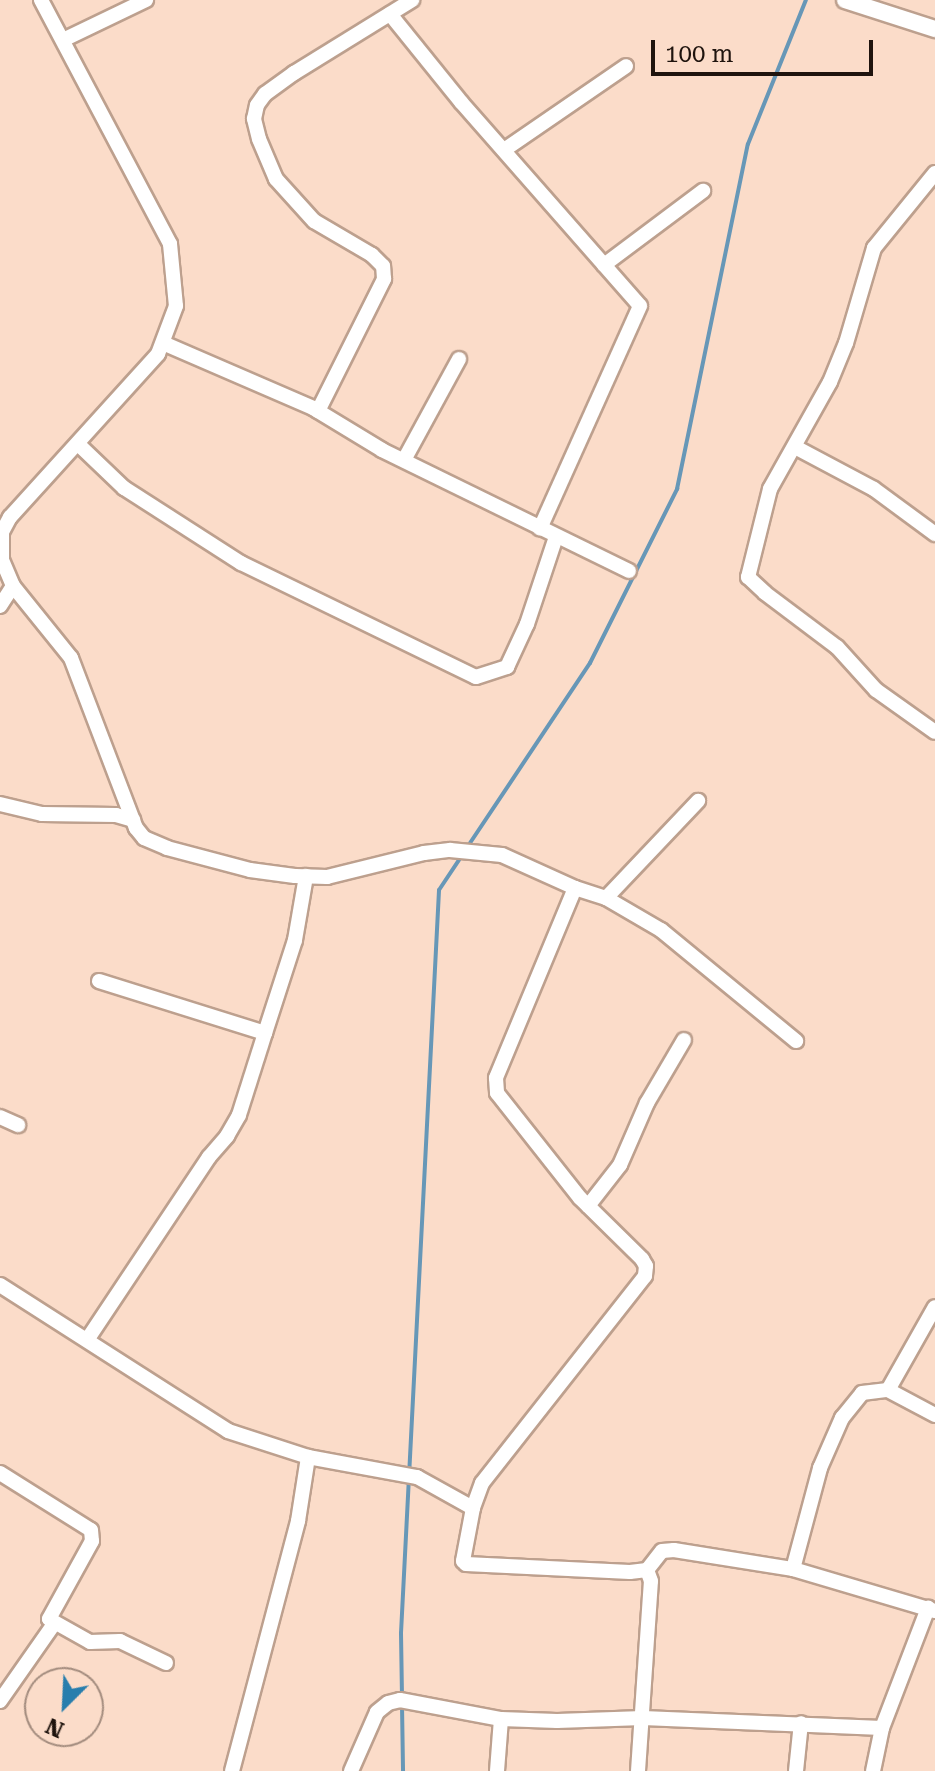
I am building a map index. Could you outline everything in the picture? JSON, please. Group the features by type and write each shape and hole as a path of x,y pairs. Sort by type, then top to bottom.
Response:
{"street":[{"path":"41,0 65,39 170,244 176,306 163,343 136,382 10,517 1,532 2,560 13,586 71,658 111,754 133,820 144,838 167,848 250,870 327,877 424,853 450,850 502,855 575,888 606,898 695,955 796,1041"},
{"path":"65,39 146,0"},
{"path":"318,411 384,279 383,266 372,255 314,221 276,179 259,139 254,119 257,105 265,94 294,73 412,0"},
{"path":"845,0 935,29"},
{"path":"390,14 640,311 540,529"},
{"path":"504,150 626,66"},
{"path":"935,173 874,248 846,343 795,447 770,489 748,577 837,647 876,690 935,732"},
{"path":"604,265 703,191"},
{"path":"163,343 318,411 404,460 629,571"},
{"path":"404,460 459,359"},
{"path":"78,444 124,488 241,563 476,677 507,667 527,624 556,537"},
{"path":"795,447 874,489 935,534"},
{"path":"0,606 13,586"},
{"path":"606,898 698,801"},
{"path":"0,804 42,814 116,815 133,820"},
{"path":"87,1340 239,1115 295,940 306,876"},
{"path":"575,888 496,1078 497,1093 588,1206 642,1259 646,1266 645,1276 482,1483 473,1508 463,1561 470,1566 647,1570"},
{"path":"99,981 265,1033"},
{"path":"588,1206 609,1183 620,1165 647,1103 684,1040"},
{"path":"0,1117 18,1125"},
{"path":"0,1285 228,1431 308,1457 417,1477 473,1508"},
{"path":"888,1390 909,1359 935,1307"},
{"path":"793,1569 820,1468 842,1418 862,1393 888,1390 935,1415"},
{"path":"232,1771 298,1521 308,1457"},
{"path":"0,1473 91,1530 92,1541 50,1612 54,1624 90,1642 120,1641 166,1663"},
{"path":"647,1570 662,1551 674,1550 793,1569 932,1609 882,1728 873,1771"},
{"path":"638,1771 651,1581 647,1570"},
{"path":"0,1701 54,1624"},
{"path":"351,1771 377,1712 388,1703 413,1701 501,1719 643,1718 882,1728"},
{"path":"497,1771 501,1719"},
{"path":"796,1771 801,1723"}],"waterway":[{"path":"468,846 590,663 677,489 748,144 806,0"},
{"path":"402,1697 401,1633 439,890 463,854"},
{"path":"402,1705 403,1771"}]}
